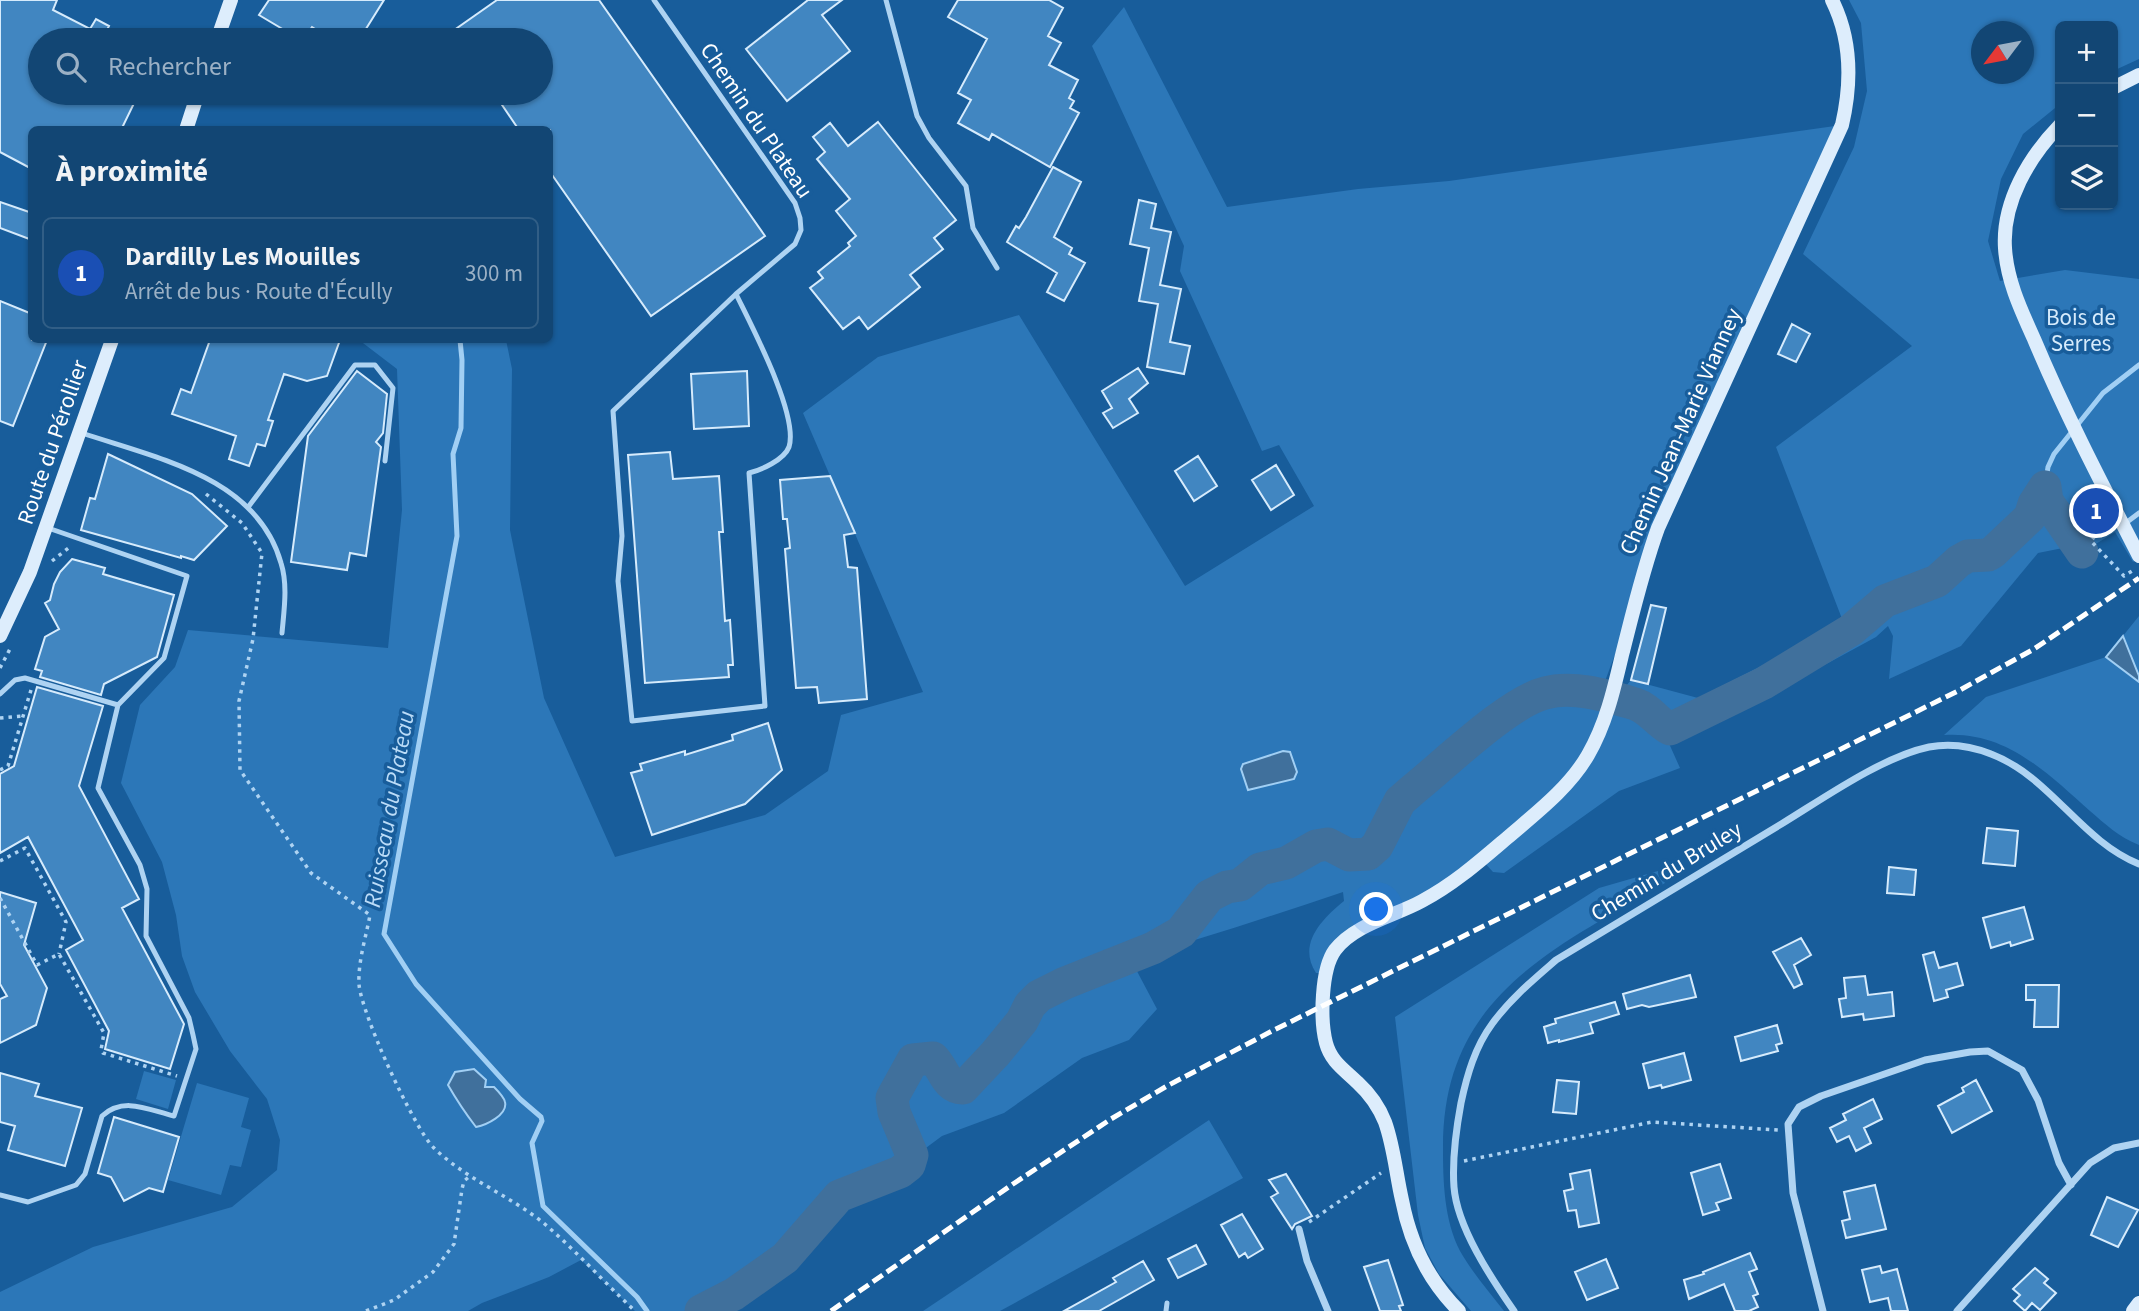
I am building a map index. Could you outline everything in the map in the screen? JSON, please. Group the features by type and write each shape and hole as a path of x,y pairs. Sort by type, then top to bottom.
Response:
{"street":[{"path":"221,28 231,0"},
{"name":"Chemin Jean-Marie Vianney","path":"1459,1311 1437,1287 1419,1255 1402,1203 1385,1122 1379,1109 1365,1090 1338,1065 1327,1046 1323,1006 1326,973 1332,956 1344,941 1445,888 1537,812 1569,781 1588,755 1609,710 1647,557 1658,528 1842,125 1848,88 1848,48 1847,38 1832,0"},
{"path":"2118,86 2139,75"},
{"path":"187,126 194,105"},
{"path":"2055,130 2025,171 2010,206 2005,249 2011,285 2079,439 2139,556"},
{"name":"Route du Pérollier","path":"0,636 30,572 111,343"},
{"name":"Chemin du Bruley","path":"1514,1311 1488,1273 1466,1230 1454,1189 1456,1128 1468,1069 1490,1026 1515,996 1556,960 1807,808 1895,760 1928,747 1962,746 1994,755 2021,771 2101,841 2126,859 2139,864"},
{"path":"1824,1311 1793,1193 1788,1124 1799,1107 1821,1096 1925,1059 1988,1051 2022,1070 2038,1100 2059,1163 2071,1185"},
{"path":"1957,1311 2091,1163 2114,1148 2138,1142"},
{"path":"1299,1228 1307,1261 1328,1311"},
{"path":"2133,1311 2139,1303"}],"lane":[{"name":"Chemin du Plateau","path":"654,0 794,203 801,230 795,244 736,294 612,411 622,536 618,581 632,721 765,706 749,473 783,456 789,448 789,417 736,294"},
{"path":"887,0 917,116 929,138 966,186 973,228 997,268"},
{"path":"249,506 355,365 375,365 393,388 385,461"},
{"path":"79,432 198,473 249,506 270,533 282,564 285,586 282,633"},
{"path":"2123,525 2139,513"},
{"path":"0,1195 28,1202 76,1185 85,1174 102,1116 109,1110 129,1104 174,1116 196,1049 189,1018 146,936 147,889 139,865 98,788 118,705 164,658 187,576 46,527"},
{"path":"0,694 15,680 25,678 118,705"},
{"path":"1166,1311 1167,1303"}],"path":[{"path":"203,492 242,523 262,553 253,639 239,701 240,770 311,873 370,915 359,986 380,1048 406,1102 432,1146 470,1176 547,1226 635,1311"},
{"path":"2105,523 2091,541 2124,576 2131,572"},
{"path":"0,770 8,766 33,681"},
{"path":"0,718 23,716"},
{"path":"0,861 25,848 66,922 59,954 104,1033 101,1050 103,1053 186,1079"},
{"path":"0,898 37,965 59,954"},
{"path":"1455,1163 1652,1122 1788,1130"},
{"path":"1299,1228 1395,1164"},
{"path":"366,1311 394,1300 433,1272 454,1244 461,1189 470,1176"}],"green space":[{"name":"Bois de Serres","path":"1849,0 2139,0 2139,59 2118,69 2118,21 2055,21 2055,108 2023,134 2001,179 1988,241 2000,281 2065,270 2139,279 2139,557 2133,562 2115,532 2075,557 2068,547 2038,553 1961,646 1889,679 1893,636 1888,626 1876,637 1830,662 1693,728 1677,728 1670,732 1663,730 1680,768 1619,791 1504,873 1493,872 1482,860 1355,933 1326,973 1316,973 1309,952 1311,942 1320,924 1344,901 1343,892 1130,958 1157,1009 1129,1040 1082,1058 1004,1113 942,1136 911,1159 909,1165 900,1172 839,1196 785,1258 734,1294 701,1311 635,1311 581,1260 549,1277 468,1311 0,1311 0,1292 93,1247 232,1207 277,1170 280,1140 267,1099 230,1051 195,992 182,956 176,915 162,862 121,783 140,705 175,667 188,630 388,648 402,510 397,369 363,343 507,343 512,369 510,530 544,698 615,857 765,815 828,771 841,715 923,692 803,413 878,357 1019,315 1185,586 1314,506 1279,445 1262,451 1180,271 1184,246 1092,46 1124,7 1227,207 1358,189 1449,181 1842,125 1658,528 1637,595 1601,692 1616,698 1631,680 1698,698 1844,624 1776,447 1912,346 1803,254 1854,147 1867,91 1861,23"},
{"path":"2139,616 2139,845 2113,830 2024,757 1987,740 1944,735 1986,697 2106,657"},
{"path":"1658,871 1665,883 1545,956 1512,984 1483,1015 1462,1051 1448,1095 1443,1147 1448,1213 1460,1251 1504,1311 1471,1311 1439,1274 1425,1248 1418,1215 1395,1017 1599,888"},
{"path":"144,1071 176,1080 168,1109 136,1099"},
{"path":"197,1083 249,1098 241,1127 251,1130 241,1167 230,1165 221,1195 168,1180"},
{"path":"1209,1120 1243,1178 1000,1311 923,1311"},
{"path":"856,1194 802,1258 769,1275 788,1260 837,1208 840,1200"}],"shaded area":[{"path":"2123,636 2139,676 2139,682 2106,657"},
{"path":"1545,681 1558,684 1556,700 1548,703 1536,701 1527,693 1530,687"},
{"path":"1283,751 1290,752 1297,772 1294,779 1248,790 1241,769 1243,764"},
{"path":"474,1069 486,1080 485,1087 494,1087 505,1102 500,1115 476,1127 448,1085 455,1072"}],"building":[{"path":"0,0 57,0 53,10 88,28 28,28 28,105 133,105 123,126 28,126 28,167 0,152"},
{"path":"269,0 384,0 366,28 281,28 259,15"},
{"path":"497,0 599,0 765,236 651,316 553,176 553,126 516,126 502,105 553,105 553,28 457,28"},
{"path":"808,0 842,0 822,15 850,51 787,101 746,49"},
{"path":"958,0 1049,0 1063,8 1048,36 1061,43 1049,65 1078,80 1069,98 1074,101 1070,108 1079,113 1050,167 992,134 989,140 958,123 971,100 958,93 987,39 948,17"},
{"path":"96,19 109,26 108,28 91,28"},
{"path":"878,122 956,220 934,238 943,249 910,275 920,287 868,329 859,317 843,329 810,288 823,278 818,272 850,246 848,243 856,236 836,211 850,199 817,159 825,152 813,137 830,123 848,146"},
{"path":"1053,167 1081,182 1054,237 1072,248 1069,254 1085,263 1064,301 1047,292 1057,273 1007,242 1016,226 1019,228 1026,217"},
{"path":"1139,200 1156,204 1151,228 1171,232 1160,285 1181,289 1170,342 1190,346 1184,374 1147,367 1158,304 1139,301 1149,248 1130,244"},
{"path":"0,202 28,212 28,238 0,228"},
{"path":"0,301 28,312 28,343 46,343 13,426 0,421"},
{"path":"1792,324 1810,334 1796,362 1778,354"},
{"path":"209,343 339,343 327,376 307,381 284,374 268,420 273,421 265,446 257,444 249,466 229,459 236,436 172,414 181,389 191,393"},
{"path":"1138,368 1148,383 1129,399 1138,413 1113,428 1103,413 1112,408 1102,391"},
{"path":"357,371 387,394 383,433 376,442 381,447 366,556 350,553 347,570 291,562 308,436"},
{"path":"747,371 749,426 694,429 691,374"},
{"path":"670,452 673,479 719,476 723,532 719,532 725,621 730,620 733,665 728,665 729,677 645,683 628,455"},
{"path":"108,454 192,494 227,526 194,560 81,530 90,498 95,499"},
{"path":"1198,456 1217,486 1194,501 1175,471"},
{"path":"1276,465 1294,495 1271,510 1252,480"},
{"path":"830,476 855,533 844,535 848,567 857,568 867,699 819,703 817,687 796,688 785,549 790,548 787,519 783,519 780,480"},
{"path":"72,559 105,568 103,574 174,595 157,657 104,684 101,695 40,677 42,671 35,669 45,637 59,629 45,603 50,600 60,572"},
{"path":"1651,605 1666,608 1648,684 1631,680"},
{"path":"37,687 103,706 79,786 139,899 122,908 184,1024 170,1069 105,1049 109,1031 66,950 83,940 28,837 0,853 0,774 14,766"},
{"path":"768,723 782,770 745,804 652,835 631,773 642,770 640,764 685,751 685,755 733,740 732,735"},
{"path":"1987,828 2018,831 2015,866 1983,863"},
{"path":"1889,867 1916,870 1914,895 1887,893"},
{"path":"0,892 36,903 24,945 47,988 36,1025 0,1043 0,999 7,996 0,984"},
{"path":"2024,907 2033,939 2011,946 2010,942 1991,948 1983,918"},
{"path":"1801,938 1811,955 1794,965 1802,984 1794,988 1773,952"},
{"path":"1934,952 1939,968 1957,963 1963,985 1946,990 1948,997 1934,1001 1923,955"},
{"path":"1690,975 1696,997 1627,1009 1623,994"},
{"path":"1865,976 1868,995 1892,992 1894,1016 1864,1020 1863,1014 1842,1017 1839,999 1846,998 1844,978"},
{"path":"2026,985 2059,985 2058,1027 2034,1027 2035,1000 2026,1000"},
{"path":"1615,1002 1619,1014 1590,1023 1593,1033 1548,1043 1544,1027 1556,1023 1555,1019"},
{"path":"1777,1025 1782,1043 1776,1045 1778,1051 1741,1061 1735,1037"},
{"path":"1684,1053 1691,1080 1662,1088 1661,1085 1649,1088 1643,1064"},
{"path":"0,1073 39,1084 35,1096 82,1108 65,1166 8,1150 15,1126 0,1122"},
{"path":"1557,1080 1579,1082 1576,1114 1553,1112"},
{"path":"1976,1080 1992,1111 1952,1133 1938,1106 1964,1092 1962,1088"},
{"path":"1873,1099 1882,1119 1864,1128 1871,1143 1856,1151 1849,1136 1837,1142 1830,1128 1846,1120 1843,1114"},
{"path":"114,1117 179,1137 163,1192 149,1188 124,1201 111,1177 98,1173"},
{"path":"1720,1164 1731,1198 1716,1203 1719,1210 1703,1215 1691,1173"},
{"path":"1590,1170 1599,1223 1579,1227 1576,1210 1568,1211 1564,1191 1573,1189 1570,1174"},
{"path":"1286,1174 1312,1216 1295,1224 1292,1229 1271,1197 1278,1193 1269,1180"},
{"path":"1875,1185 1886,1229 1846,1238 1842,1221 1850,1219 1844,1192"},
{"path":"2107,1197 2138,1210 2118,1247 2091,1235"},
{"path":"1242,1214 1263,1249 1248,1258 1245,1253 1239,1257 1221,1225"},
{"path":"1196,1245 1206,1264 1178,1278 1168,1259"},
{"path":"1750,1253 1757,1269 1749,1272 1758,1294 1753,1296 1758,1307 1749,1311 1735,1311 1724,1284 1689,1299 1684,1280"},
{"path":"1606,1259 1618,1288 1587,1300 1575,1272"},
{"path":"1388,1260 1403,1305 1399,1306 1401,1311 1380,1311 1364,1267"},
{"path":"1143,1261 1154,1280 1099,1311 1064,1311 1116,1282 1113,1278"},
{"path":"1880,1266 1882,1273 1897,1269 1908,1311 1891,1311 1888,1298 1870,1302 1862,1270"},
{"path":"2035,1268 2048,1279 2044,1283 2056,1293 2040,1310 2032,1303 2025,1311 2014,1301 2020,1295 2013,1289"}],"waterway":[{"name":"Ruisseau du Plateau","path":"460,343 461,428 453,454 457,536 384,934 416,984 520,1099 541,1117 542,1121 532,1143 543,1206 637,1297 647,1311"},
{"path":"2045,487 2048,467 2054,454 2103,393 2139,365"},
{"path":"2045,487 2047,501 2082,552"},
{"path":"701,1311 734,1294 785,1258 839,1196 900,1172 909,1165 912,1155 894,1112 892,1098 913,1060 933,1058 952,1085 963,1088 995,1054 1039,996 1153,948 1181,932 1209,896 1227,887 1240,885 1260,869 1286,863 1316,846 1328,844 1349,855 1368,854 1377,846 1400,801 1478,734 1530,699 1545,693 1568,690 1602,695 1640,706 1670,729 1764,683 1851,630 1885,601 1937,581 1968,556 1988,555 1993,552 2030,517 2034,504 2045,487"}],"railway":[{"path":"831,1311 1013,1184 1111,1119 1167,1086 1274,1030 1960,690 2034,649 2139,578"}],"place":[{"name":"Dardilly Les Mouilles","path":"2096,511"}]}
